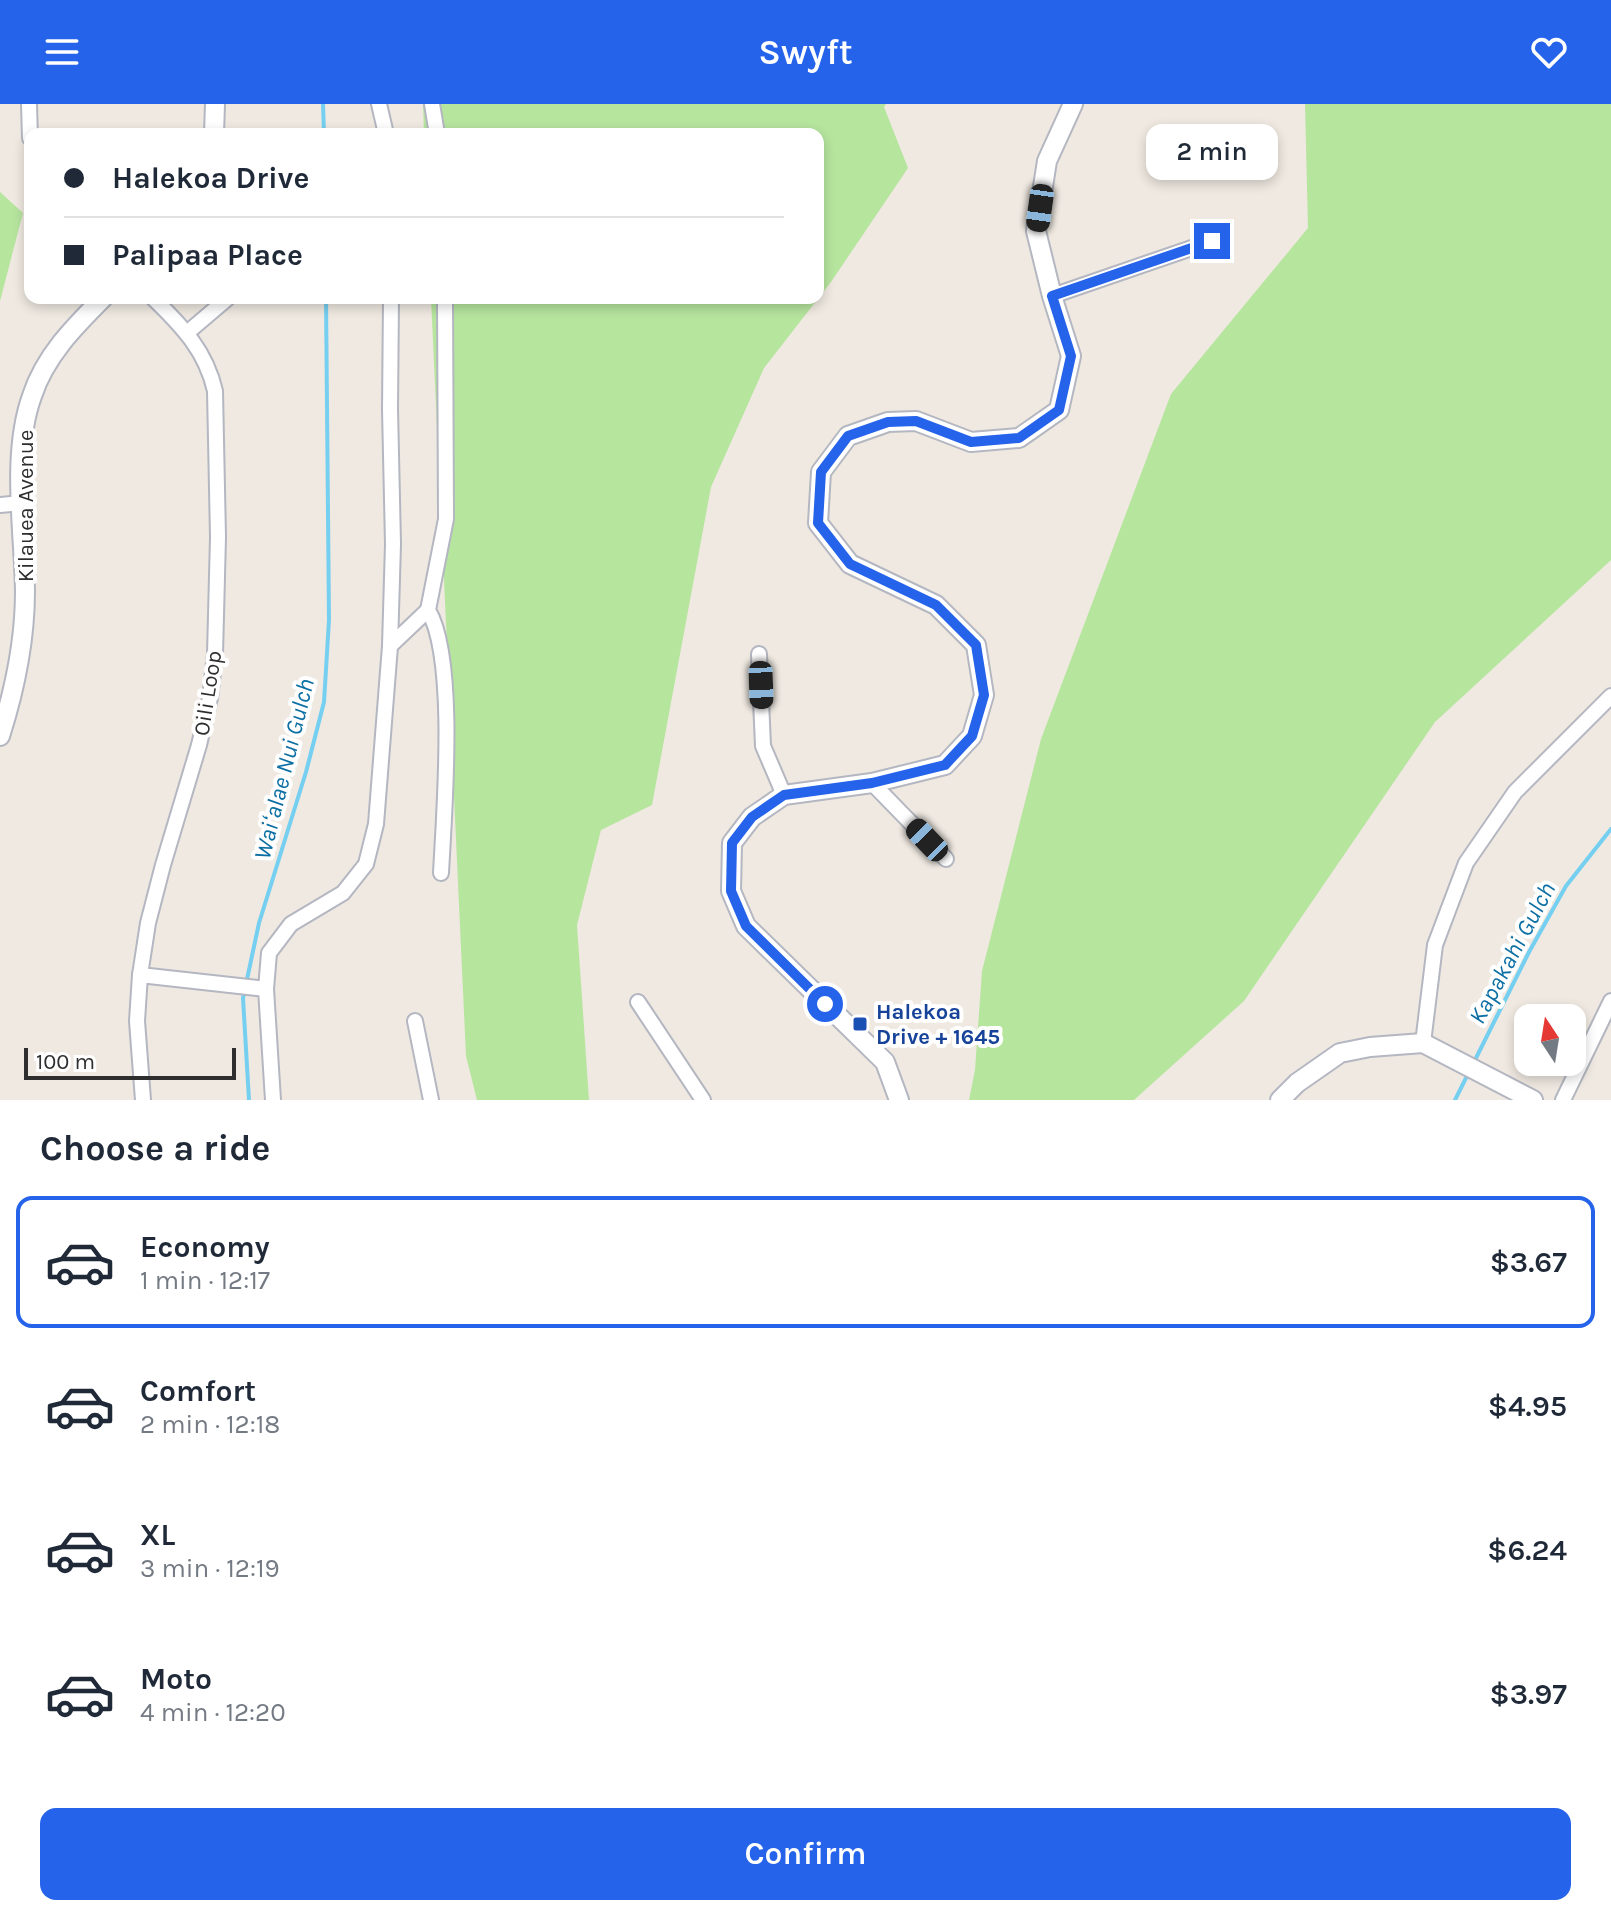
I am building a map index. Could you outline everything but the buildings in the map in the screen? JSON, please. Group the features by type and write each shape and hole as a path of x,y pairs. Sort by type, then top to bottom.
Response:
{"street":[{"path":"29,104 30,128"},
{"path":"214,128 215,104"},
{"path":"379,104 385,128"},
{"path":"432,104 436,128"},
{"path":"899,1100 885,1062 746,926 731,891 732,843 752,817 784,795 872,783 945,765 972,736 984,695 976,645 936,605 850,564 818,523 821,472 848,436 888,422 916,421 971,442 1019,438 1059,410 1071,356 1036,231 1047,161 1073,104"},
{"path":"1052,296 1212,241"},
{"name":"Kilauea Avenue","path":"0,736 22,638 25,592 23,437 32,396 59,345 97,304"},
{"name":"Oili Loop","path":"143,1100 137,1021 148,923 202,734 215,654 217,412 210,371 188,332 159,304"},
{"path":"188,332 221,304"},
{"path":"273,1100 260,988 269,953 291,924 343,893 366,864 376,824 390,646 393,544 391,304"},
{"path":"390,646 428,610 446,519 445,304"},
{"path":"0,505 22,503"},
{"path":"428,610 436,624 441,647 445,709 441,873"},
{"path":"759,654 763,746 784,795"},
{"path":"1423,1043 1435,945 1466,863 1515,792 1611,696"},
{"path":"872,783 946,859"},
{"path":"140,975 260,988"},
{"path":"1563,1100 1611,1001"},
{"path":"638,1002 703,1100"},
{"path":"415,1021 431,1100"},
{"path":"1280,1100 1297,1083 1340,1053 1423,1043 1533,1100"}],"green space":[{"path":"423,104 886,104 884,107 908,168 824,291 824,128 424,128"},
{"path":"1305,104 1611,104 1611,560 1435,722 1244,1001 1134,1100 969,1100 975,1070 982,971 1041,739 1171,394 1308,228"},
{"path":"0,192 23,213 0,301"},
{"path":"431,304 814,304 764,368 711,487 652,805 601,830 577,925 589,1100 477,1100 466,1056"}],"waterway":[{"name":"Waiʻalae Nui Gulch","path":"323,104 324,128"},
{"name":"Waiʻalae Nui Gulch","path":"249,1100 243,998 259,923 306,772 324,702 329,620 326,304"},
{"name":"Kapakahi Gulch","path":"1473,1064 1566,886 1611,829"},
{"name":"Kapakahi Gulch","path":"1455,1100 1469,1072"}],"place":[{"name":"Halekoa Drive + 1645","path":"860,1024"}],"route":[{"path":"825,1004 746,926 731,891 732,843 752,817 784,795 872,783 945,765 972,736 984,695 976,645 936,605 850,564 818,523 821,472 848,436 888,422 916,421 971,442 1019,438 1059,410 1071,356 1052,296 1212,241"}]}
